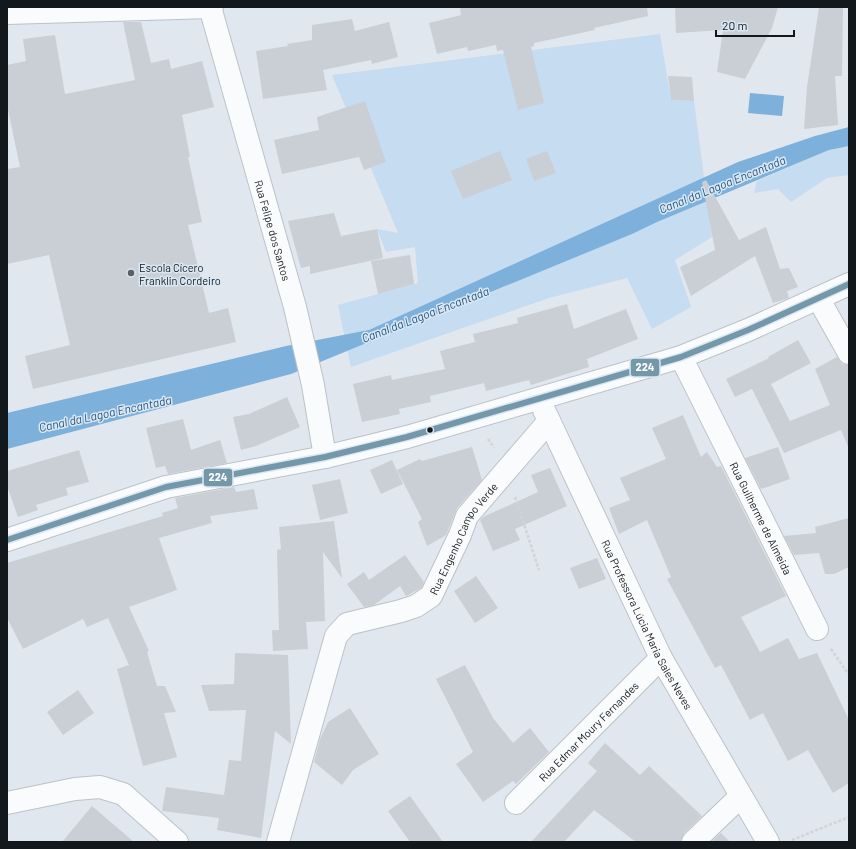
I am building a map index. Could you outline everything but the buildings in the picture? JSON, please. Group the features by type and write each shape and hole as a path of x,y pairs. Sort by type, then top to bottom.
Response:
{"street":[{"path":"7,13 210,7"},
{"name":"Rua Felipe dos Santos","path":"210,7 295,307 313,385 325,457"},
{"path":"7,540 166,488 325,457 407,437 681,358 748,330 849,284"},
{"path":"818,298 849,353"},
{"name":"Rua Guilherme de Almeida","path":"681,358 817,629"},
{"name":"Rua Professora Lúcia Maria Sales Neves","path":"539,400 661,658 740,797 768,842"},
{"name":"Rua Engenho Campo Verde","path":"278,842 336,636 347,624 408,609 416,606 431,596 460,535 467,516 549,421"},
{"name":"Rua Edmar Moury Fernandes","path":"516,803 661,658"},
{"path":"7,804 75,789 100,787 123,794 177,842"},
{"path":"693,842 740,797"}],"path":[{"path":"817,629 849,675"},
{"path":"788,842 849,817"}],"shaded area":[{"path":"660,34 671,100 694,101 712,237 675,260 691,307 652,329 627,278 549,298 351,367 338,305 418,283 415,247 386,252 377,229 398,233 332,75"},
{"path":"849,146 849,175 827,178 791,202 778,189 754,193 757,181 829,150"}],"water":[{"path":"750,93 784,96 782,116 748,113"},
{"name":"Canal da Lagoa Encantada","path":"849,127 849,146 829,150 657,222 632,234 291,374 7,449 7,413 286,346 369,330 738,162 815,136"}],"transit line":[{"name":"224","path":"7,540 166,487 325,457 407,437 681,357 748,330 849,284"}],"place":[{"name":"Escola Cícero Franklin Cordeiro","path":"131,273"}]}
